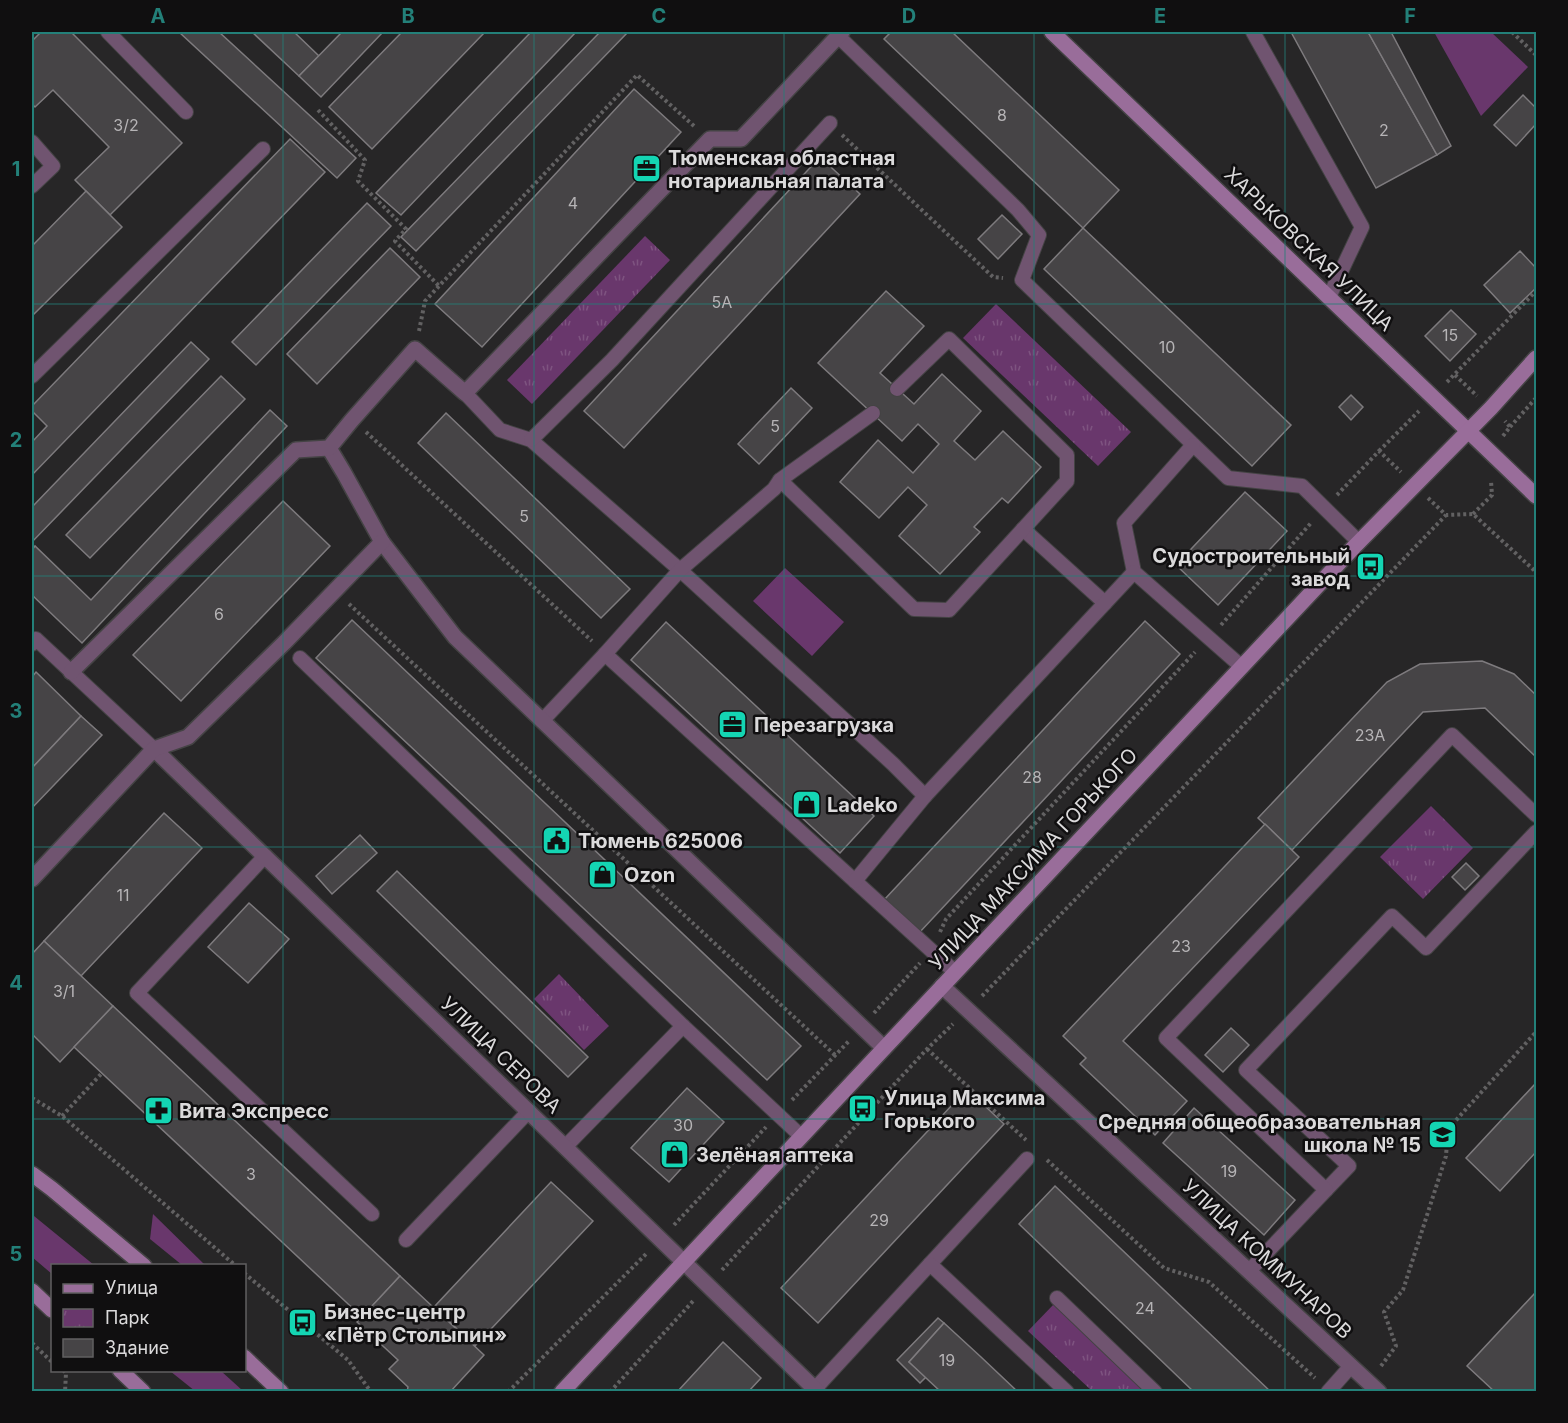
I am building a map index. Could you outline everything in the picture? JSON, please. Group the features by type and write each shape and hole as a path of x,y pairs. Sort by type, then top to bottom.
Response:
{"street":[{"name":"ХАРЬКОВСКАЯ УЛИЦА","path":"1052,32 1536,496"},
{"path":"71,672 296,450 329,448 416,349 465,393 710,139 741,139 840,34"},
{"name":"УЛИЦА МАКСИМА ГОРЬКОГО","path":"562,1392 1359,542 1536,358"},
{"path":"329,448 382,542 455,637 884,1048"},
{"path":"32,879 154,749 188,737 382,542"},
{"name":"УЛИЦА СЕРОВА","path":"154,749 566,1146 815,1390"},
{"name":"УЛИЦА КОММУНАРОВ","path":"942,986 1373,1386"},
{"path":"32,1174 142,1264"},
{"path":"32,1291 51,1309"},
{"path":"246,1359 281,1392"},
{"path":"121,1372 143,1392"}],"lane":[{"path":"108,32 186,112"},
{"path":"1253,32 1362,227 1329,297"},
{"path":"840,34 1018,210 1039,235 1022,280 1228,478 1302,486 1359,542"},
{"path":"531,440 612,360 830,123"},
{"path":"32,142 53,166 32,186"},
{"path":"32,376 263,149"},
{"path":"780,480 914,609 949,610 1067,481 1067,455 949,339 897,389"},
{"path":"465,393 500,430 531,440 680,570 893,764 925,796"},
{"path":"542,721 680,570 774,489 780,480 873,413"},
{"path":"1193,445 1124,523 1134,572 1242,667"},
{"path":"1023,529 1105,603"},
{"path":"855,881 925,796 1134,572"},
{"path":"32,644 36,639 154,749"},
{"path":"605,654 955,972"},
{"path":"300,658 683,1026 801,1136"},
{"path":"1326,1190 1166,1038 1452,735 1536,815"},
{"path":"1250,1271 1348,1166 1246,1070 1392,916 1426,948 1536,832"},
{"path":"265,856 137,993 372,1214"},
{"path":"566,1146 683,1026"},
{"path":"406,1240 530,1112"},
{"path":"815,1390 1027,1159"},
{"path":"930,1264 1067,1392"},
{"path":"1057,1298 1155,1392"},
{"path":"1328,1391 1351,1366"}],"path":[{"path":"1512,32 1536,55"},
{"path":"416,349 425,301 637,75 710,139"},
{"path":"318,110 365,160 358,181 406,229 395,241 439,286"},
{"path":"830,123 993,278 1022,280"},
{"path":"508,1392 661,1239 862,1027 932,950 946,919 1209,638 1324,507 1536,291"},
{"path":"1510,427 1536,398"},
{"path":"352,420 605,654"},
{"path":"1380,451 1446,515"},
{"path":"610,1392 927,1049 1004,974 1446,515 1473,514 1536,572"},
{"path":"346,601 835,1055"},
{"path":"1373,1386 1396,1347 1384,1312 1403,1290 1446,1156 1448,1129 1536,1032"},
{"path":"927,1049 1028,1142"},
{"path":"62,1116 102,1073"},
{"path":"32,1098 62,1116 234,1264"},
{"path":"1045,1158 1164,1268 1209,1282 1328,1391"},
{"path":"246,1275 348,1359 371,1392"},
{"path":"32,1343 51,1361"},
{"path":"64,1372 65,1392"}],"green space":[{"path":"1434,32 1491,32 1528,67 1481,116"},
{"path":"645,236 670,260 532,404 507,380"},
{"path":"996,304 1131,432 1098,466 963,338"},
{"path":"785,568 844,622 812,656 753,601"},
{"path":"1431,806 1473,848 1423,899 1380,857"},
{"path":"559,974 609,1026 584,1050 534,999"},
{"path":"32,1214 93,1264 51,1264 51,1273 32,1257"},
{"path":"153,1214 204,1264 181,1264 150,1239"},
{"path":"1054,1304 1144,1391 1092,1391 1028,1331"},
{"path":"171,1372 222,1372 243,1391 195,1391"}],"building":[{"path":"41,32 71,32 182,143 110,215 75,180 109,147 53,90 35,107 32,104 32,41"},
{"path":"179,32 219,32 356,158 337,178"},
{"path":"252,32 294,32 319,56 299,76"},
{"path":"342,32 383,32 321,97 299,76"},
{"path":"402,32 485,32 372,149 329,107"},
{"path":"531,32 576,32 401,215 376,193"},
{"path":"600,32 628,32 416,251 401,237"},
{"path":"891,32 952,32 1119,190 1083,228 884,39"},
{"path":"1291,32 1368,32 1437,155 1376,188"},
{"path":"1368,32 1391,32 1451,146 1437,155"},
{"path":"634,89 681,132 482,347 435,304"},
{"path":"1523,95 1536,108 1536,124 1516,146 1494,125"},
{"path":"290,139 325,172 32,475 32,442 47,426 32,411 32,406"},
{"path":"820,157 860,194 624,448 584,411"},
{"path":"86,191 122,227 32,316 32,246"},
{"path":"367,203 391,226 256,365 232,342"},
{"path":"1002,215 1022,234 998,259 978,239"},
{"path":"1083,228 1291,425 1252,466 1044,269"},
{"path":"390,248 420,277 317,384 287,354"},
{"path":"1520,251 1536,268 1536,288 1510,313 1484,285"},
{"path":"886,291 924,326 880,373 914,404 942,374 981,411 954,441 975,460 1003,431 1041,467 1008,503 1002,498 974,527 980,532 940,574 899,536 927,505 908,487 879,518 840,482 878,440 913,473 939,444 918,424 902,441 818,363"},
{"path":"1451,310 1476,334 1450,361 1425,336"},
{"path":"191,342 209,359 32,542 32,507"},
{"path":"221,376 245,399 90,558 66,535"},
{"path":"791,388 812,408 759,464 738,444"},
{"path":"1351,395 1363,407 1351,420 1339,407"},
{"path":"270,410 287,426 82,643 32,595 32,550 35,546 91,600"},
{"path":"446,413 630,589 601,618 418,443"},
{"path":"1245,492 1287,531 1218,605 1176,565"},
{"path":"283,501 330,546 181,701 133,655"},
{"path":"352,620 801,1046 767,1080 316,658"},
{"path":"1145,621 1180,654 919,933 884,900"},
{"path":"666,622 874,816 840,853 631,660"},
{"path":"1482,661 1514,674 1536,695 1536,757 1485,708 1423,712 1292,850 1258,818 1387,682 1420,664"},
{"path":"36,672 81,716 32,768 32,677"},
{"path":"81,716 102,735 32,808 32,768"},
{"path":"164,813 202,848 81,976 44,941"},
{"path":"1265,824 1299,857 1123,1041 1187,1101 1155,1135 1080,1064 1086,1058 1063,1036"},
{"path":"360,835 377,853 332,894 316,876"},
{"path":"1466,863 1479,876 1465,890 1452,877"},
{"path":"397,871 588,1057 568,1077 377,891"},
{"path":"249,903 289,939 248,983 208,947"},
{"path":"44,941 113,1006 60,1062 32,1034 32,954"},
{"path":"113,1006 400,1276 362,1317 74,1047"},
{"path":"1231,1028 1249,1045 1223,1072 1205,1055"},
{"path":"1536,1083 1536,1152 1500,1191 1466,1158"},
{"path":"687,1088 724,1122 669,1182 631,1148"},
{"path":"967,1089 1004,1124 818,1323 781,1288"},
{"path":"1194,1108 1295,1200 1264,1235 1163,1143"},
{"path":"551,1182 593,1221 475,1346 434,1307"},
{"path":"1055,1186 1271,1392 1194,1392 1019,1224"},
{"path":"400,1276 484,1355 450,1392 407,1392 408,1387 389,1369 398,1360 357,1322"},
{"path":"1536,1292 1536,1392 1495,1392 1467,1366"},
{"path":"938,1318 944,1323 909,1362 926,1377 920,1383 897,1360"},
{"path":"944,1323 1018,1392 941,1392 909,1362"},
{"path":"723,1342 761,1378 748,1392 677,1392"}],"place":[{"name":"Тюменская областная нотариальная палата","path":"647,169"},
{"name":"Судостроительный завод","path":"1371,567"},
{"name":"Перезагрузка","path":"733,725"},
{"name":"Ladeko","path":"806,805"},
{"name":"Тюмень 625006","path":"557,841"},
{"name":"Ozon","path":"603,875"},
{"name":"Улица Максима Горького","path":"863,1109"},
{"name":"Вита Экспресс","path":"158,1111"},
{"name":"Средняя общеобразовательная школа № 15","path":"1442,1134"},
{"name":"Зелёная аптека","path":"675,1155"},
{"name":"Бизнес-центр «Пётр Столыпин»","path":"303,1323"}]}
